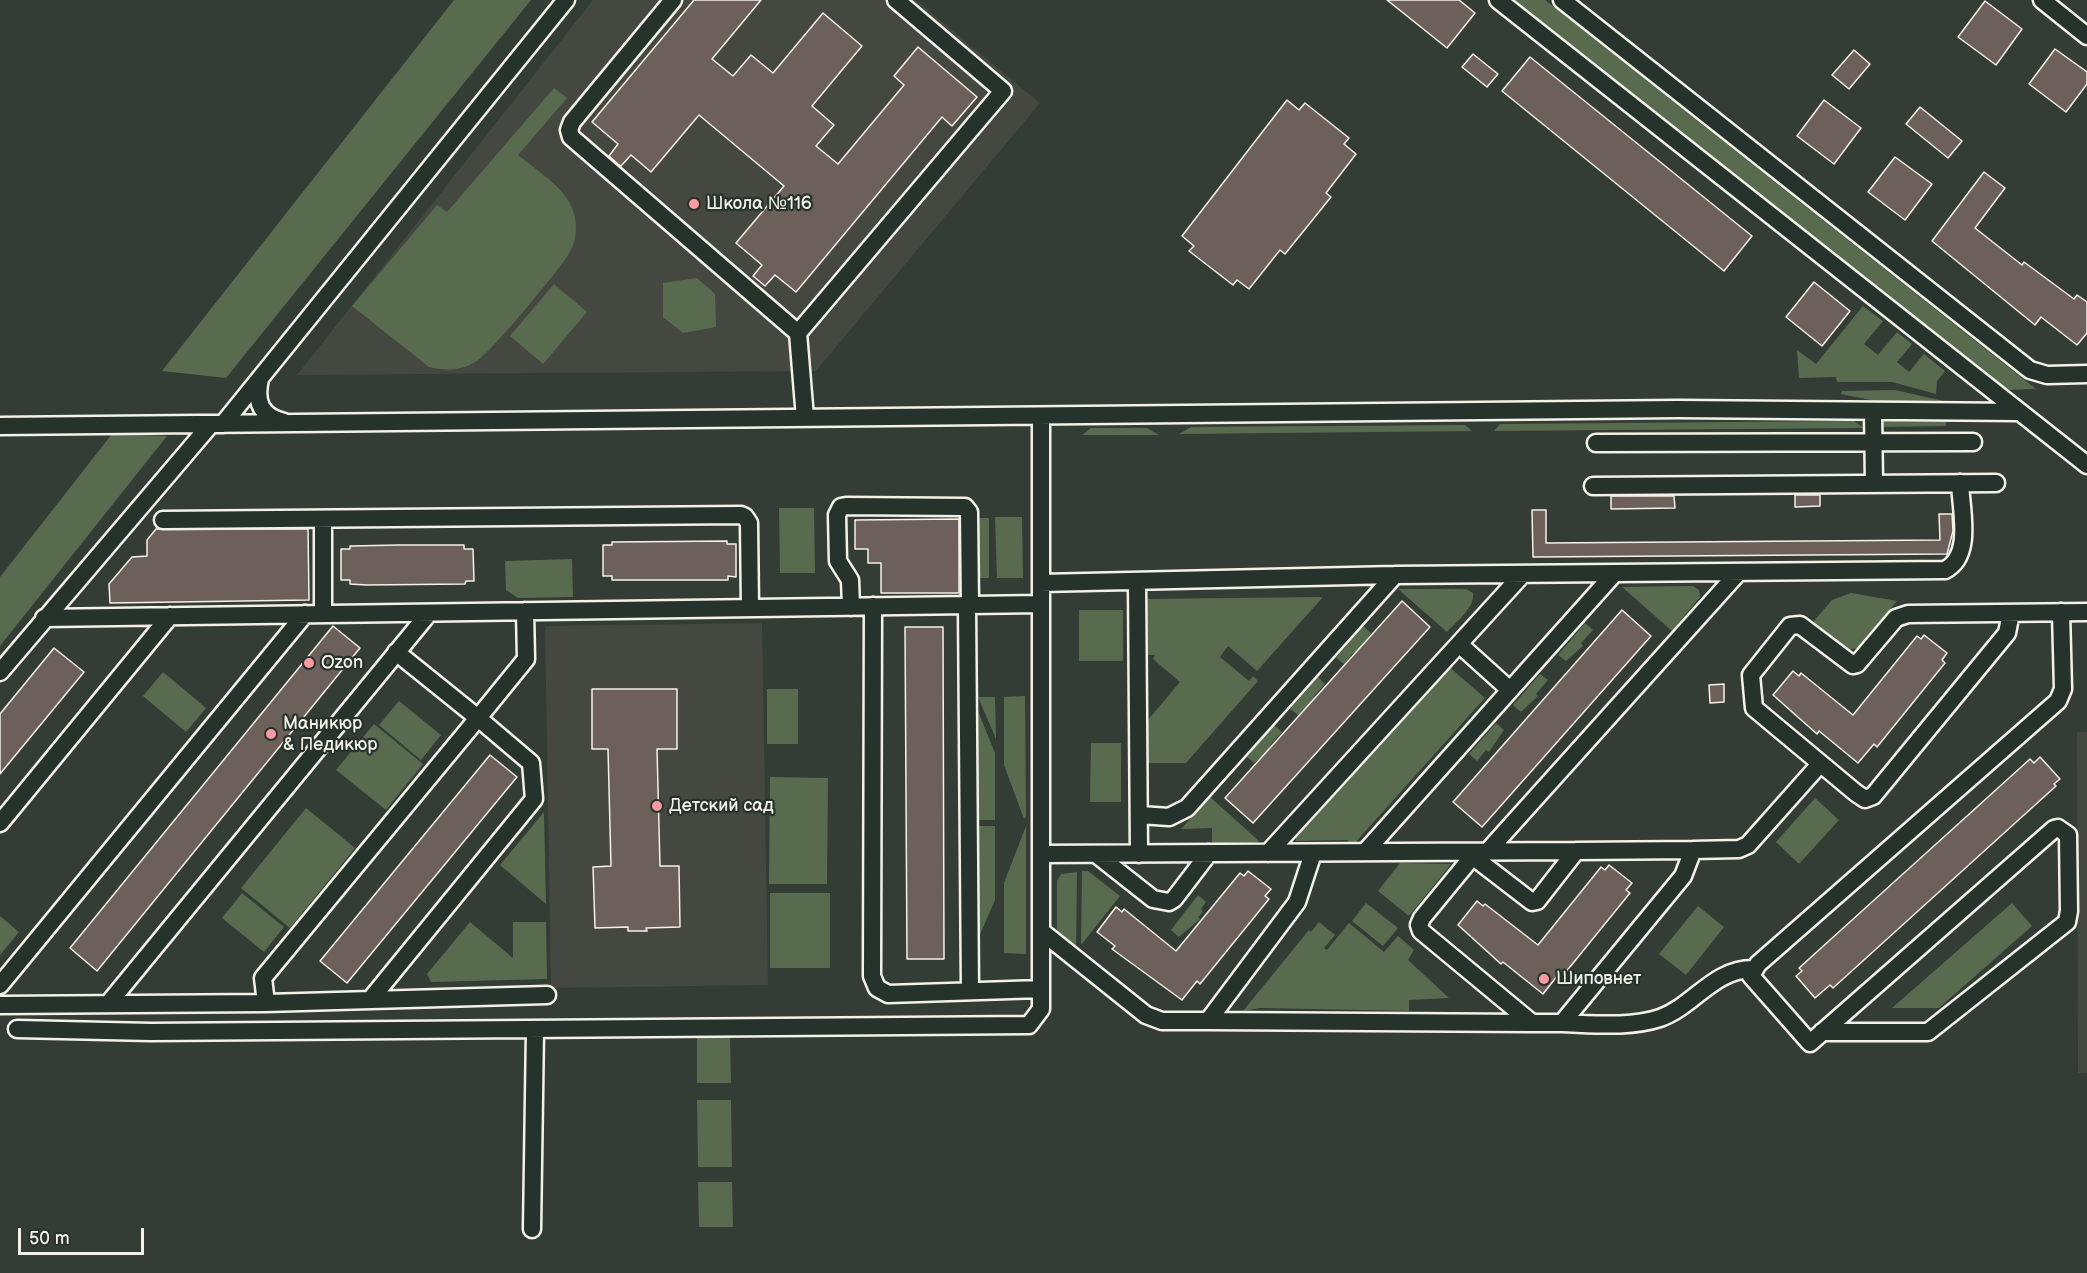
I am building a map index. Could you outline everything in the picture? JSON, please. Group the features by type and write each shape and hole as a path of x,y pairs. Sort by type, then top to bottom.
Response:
{"street":[{"path":"0,672 44,618 261,378 566,0"},
{"path":"673,0 573,122 569,129 571,137 798,333 805,418"},
{"path":"798,333 1003,91 896,0"},
{"path":"1498,0 2087,465"},
{"path":"1562,0 2031,370 2047,375 2087,374"},
{"path":"2042,0 2087,36"},
{"path":"261,378 257,393 259,403 265,413 290,423"},
{"path":"0,426 1678,409 2018,412"},
{"path":"1874,411 1874,484"},
{"path":"17,1029 151,1032 1021,1026 1029,1024 1038,1017 1041,1009 1041,416"},
{"path":"1596,443 1973,442"},
{"path":"1041,583 1395,575 1521,576 1945,570 1953,566 1962,552 1960,483"},
{"path":"1593,486 1996,483"},
{"path":"851,607 850,580 838,561 837,514 841,507 962,505 968,509 970,991"},
{"path":"163,520 741,516 746,517 749,523 750,608"},
{"path":"323,520 324,614"},
{"path":"1532,1023 1421,931 1419,925 1422,918 1476,853 1738,573"},
{"path":"1365,852 1613,574"},
{"path":"1140,815 1169,817 1187,808 1395,575"},
{"path":"1268,853 1521,576"},
{"path":"1137,581 1139,854"},
{"path":"44,618 1041,604"},
{"path":"873,606 872,976 877,988 888,994 1041,989"},
{"path":"266,1003 263,978 526,658 525,611"},
{"path":"108,1004 429,612"},
{"path":"1822,1032 1928,1032 2062,927 2069,911 2068,835 2065,830 2054,829 1822,1032 1810,1043 1751,976 1753,969 2058,701 2063,688 2061,612"},
{"path":"2011,613 2007,633 1873,796 1865,799 1757,712 1752,703 1751,675 1790,626 1800,625 1847,663 1853,665 1857,664 1896,618 1908,614 2087,612"},
{"path":"0,985 305,614"},
{"path":"0,823 170,616"},
{"path":"1459,644 1510,690"},
{"path":"370,1000 534,799 531,763 396,652"},
{"path":"1041,854 1476,853 1739,849 1748,845 1820,764"},
{"path":"1562,1023 1683,876 1693,850"},
{"path":"1476,853 1532,902 1537,901 1576,851"},
{"path":"1096,854 1153,899 1169,903 1209,853"},
{"path":"1208,1021 1297,902 1313,853"},
{"path":"1041,931 1146,1015 1162,1021 1614,1024 1660,1018 1730,972 1753,969"},
{"path":"0,1005 266,1003 547,994"},
{"path":"532,1229 535,1030"}],"shaded area":[{"name":"Школа №116","path":"593,0 916,0 1040,103 816,371 297,375"},
{"name":"Детский сад","path":"762,623 768,985 551,988 545,626"},
{"path":"2077,732 2087,732 2087,1073 2078,1073"}],"green space":[{"path":"454,0 531,0 226,378 162,371"},
{"path":"1507,0 1545,0 2036,389 2001,390"},
{"path":"554,88 567,98 518,155 552,182 567,198 576,226 571,250 527,308 477,361 465,367 453,369 429,367 352,306 437,205 447,212"},
{"path":"697,278 715,294 716,327 683,333 663,317 663,283"},
{"path":"554,284 587,312 543,364 510,336"},
{"path":"1863,306 1883,321 1864,344 1878,355 1897,332 1912,344 1897,362 1909,372 1924,354 1945,371 1937,381 1936,394 1892,382 1837,382 1836,377 1799,378 1797,350 1816,364"},
{"path":"1895,390 1952,403 1886,403 1841,394 1842,391"},
{"path":"1946,418 1946,426 1881,427 1884,422"},
{"path":"1854,421 1864,428 1494,431 1500,424"},
{"path":"1465,425 1472,431 1179,434 1191,427"},
{"path":"1091,428 1147,428 1159,435 1082,435"},
{"path":"112,434 167,436 0,646 0,577"},
{"path":"779,508 814,508 815,573 780,573"},
{"path":"995,517 1022,517 1023,578 997,578"},
{"path":"974,518 989,518 989,578 974,578"},
{"path":"572,559 573,597 518,598 506,590 505,561"},
{"path":"1693,586 1699,590 1700,597 1672,631 1622,587"},
{"path":"1398,589 1466,589 1473,593 1473,599 1464,614 1447,632"},
{"path":"1851,593 1897,601 1858,648 1848,650 1813,622 1832,600"},
{"path":"1323,597 1257,671 1228,646 1220,657 1249,681 1253,676 1258,681 1186,763 1148,763 1148,720 1180,682 1153,659 1155,655 1146,655 1145,599"},
{"path":"1079,610 1123,610 1123,661 1079,661"},
{"path":"1585,623 1593,630 1581,643 1583,646 1566,661 1558,655"},
{"path":"1363,626 1371,633 1356,655 1353,653 1344,664 1336,658"},
{"path":"1447,665 1485,698 1353,845 1347,840 1296,841 1295,833"},
{"path":"163,672 206,708 186,732 143,696"},
{"path":"1540,674 1548,680 1536,694 1538,696 1521,712 1513,705"},
{"path":"1318,677 1325,684 1313,697 1316,700 1298,715 1290,709"},
{"path":"767,689 798,689 798,744 767,744"},
{"path":"1025,696 1026,817 1024,819 1004,765 1004,697"},
{"path":"978,697 995,697 996,739"},
{"path":"399,701 441,735 421,760 379,725"},
{"path":"974,701 995,753 995,820 974,820"},
{"path":"1496,723 1504,730 1489,752 1486,750 1477,761 1469,754"},
{"path":"374,724 423,764 386,810 336,770"},
{"path":"1274,725 1282,732 1270,745 1272,748 1254,763 1247,757"},
{"path":"1091,743 1121,743 1121,802 1090,802"},
{"path":"770,777 828,778 827,884 769,884"},
{"path":"1210,797 1259,841 1212,845 1212,828 1181,829"},
{"path":"1815,798 1839,820 1799,864 1776,842"},
{"path":"306,808 355,848 290,928 241,888"},
{"path":"544,812 546,904 500,865"},
{"path":"975,826 995,826 995,900 975,946"},
{"path":"1026,826 1026,954 1004,953 1004,883"},
{"path":"1400,863 1451,864 1409,916 1378,891"},
{"path":"1082,871 1088,871 1120,896 1081,945"},
{"path":"1077,872 1076,952 1057,935 1057,881 1061,874"},
{"path":"242,893 284,927 264,952 222,918"},
{"path":"770,893 830,893 830,968 770,968"},
{"path":"1198,895 1206,902 1201,909 1203,912 1198,917 1200,919 1179,937 1171,930"},
{"path":"1366,903 1398,928 1383,946 1352,921"},
{"path":"2012,903 2032,926 1939,1008 1892,1008"},
{"path":"1698,906 1724,927 1686,975 1659,954"},
{"path":"0,916 19,932 0,955"},
{"path":"470,922 513,958 513,922 546,922 547,979 431,982 427,974"},
{"path":"1319,922 1335,935 1324,948 1327,950 1349,923 1384,952 1398,936 1414,950 1408,960 1449,998 1409,1000 1409,1011 1260,1008 1243,1011 1309,930 1311,932"},
{"path":"730,1037 731,1083 697,1083 697,1038"},
{"path":"697,1100 731,1100 732,1167 698,1167"},
{"path":"698,1182 732,1182 733,1227 699,1227"}],"building":[{"path":"694,0 761,0 712,59 733,76 751,55 773,73 823,13 862,46 812,106 834,125 816,146 838,164 904,85 894,76 918,47 977,97 952,126 942,117 796,292 775,275 765,286 753,276 762,265 736,243 784,186 699,115 651,172 631,155 621,166 619,165 609,156 618,144 592,122"},
{"path":"1387,0 1459,0 1475,13 1447,48"},
{"path":"1985,1 2022,29 1996,65 1958,37"},
{"path":"2055,49 2087,72 2087,84 2066,112 2029,84"},
{"path":"1854,50 1870,64 1849,89 1832,75"},
{"path":"1473,54 1498,74 1487,87 1462,67"},
{"path":"1530,57 1752,236 1724,271 1502,91"},
{"path":"1287,100 1299,110 1305,103 1349,138 1344,144 1356,154 1326,193 1331,197 1285,254 1280,250 1249,289 1237,280 1233,285 1189,251 1194,246 1182,236"},
{"path":"1824,100 1861,128 1834,164 1797,136"},
{"path":"1920,107 1962,141 1948,158 1906,124"},
{"path":"1895,157 1932,184 1905,220 1868,192"},
{"path":"1984,172 2005,188 1975,228 2022,265 2024,262 2074,299 2077,295 2087,302 2087,333 2077,345 2041,317 2035,325 1932,241"},
{"path":"1814,282 1850,311 1822,346 1786,317"},
{"path":"1795,495 1820,495 1820,506 1795,507"},
{"path":"1611,496 1674,496 1675,508 1611,509"},
{"path":"1532,510 1546,510 1546,543 1940,540 1939,514 1952,514 1953,531 1947,554 1533,557"},
{"path":"959,519 959,593 881,593 881,563 868,563 868,549 855,549 855,520"},
{"path":"156,529 308,529 309,600 110,603 109,584 132,557 147,556 147,540"},
{"path":"727,541 727,544 736,544 736,577 728,576 728,580 612,580 612,576 603,576 603,545 612,545 612,542"},
{"path":"464,545 464,549 473,549 474,581 466,581 465,584 366,585 350,584 350,580 341,580 341,549 350,549 350,546"},
{"path":"1402,601 1430,627 1253,823 1225,798"},
{"path":"1622,610 1651,636 1482,827 1453,802"},
{"path":"333,626 360,648 97,971 70,948"},
{"path":"905,627 943,627 944,959 907,959"},
{"path":"1924,635 1947,653 1942,660 1945,663 1877,747 1874,744 1858,763 1819,731 1817,734 1773,695 1793,671 1799,676 1801,673 1853,715 1917,636 1921,639"},
{"path":"54,648 84,672 0,774 0,714"},
{"path":"1724,684 1724,702 1710,703 1709,685"},
{"path":"592,689 677,689 677,749 657,749 660,866 679,866 680,927 646,928 647,931 628,931 628,927 595,928 593,867 611,866 608,749 592,749"},
{"path":"490,755 517,777 347,983 320,961"},
{"path":"2040,757 2060,779 2054,784 2056,786 1833,988 1830,985 1815,998 1796,976 1802,971 1799,968 2030,759 2034,763"},
{"path":"1609,865 1632,883 1626,890 1630,893 1561,978 1558,975 1543,994 1503,962 1501,964 1458,925 1477,901 1483,906 1485,904 1538,945 1601,867 1605,870"},
{"path":"1248,871 1271,889 1265,896 1269,899 1200,984 1197,981 1182,1000 1112,949 1115,946 1097,932 1116,907 1122,912 1124,909 1176,951 1240,873 1244,876"}],"place":[{"name":"Школа №116","path":"694,204"},
{"name":"Ozon","path":"309,663"},
{"name":"Маникюр & Педикюр","path":"271,734"},
{"name":"Детский сад","path":"657,806"},
{"name":"Шиповнет","path":"1544,979"}]}
